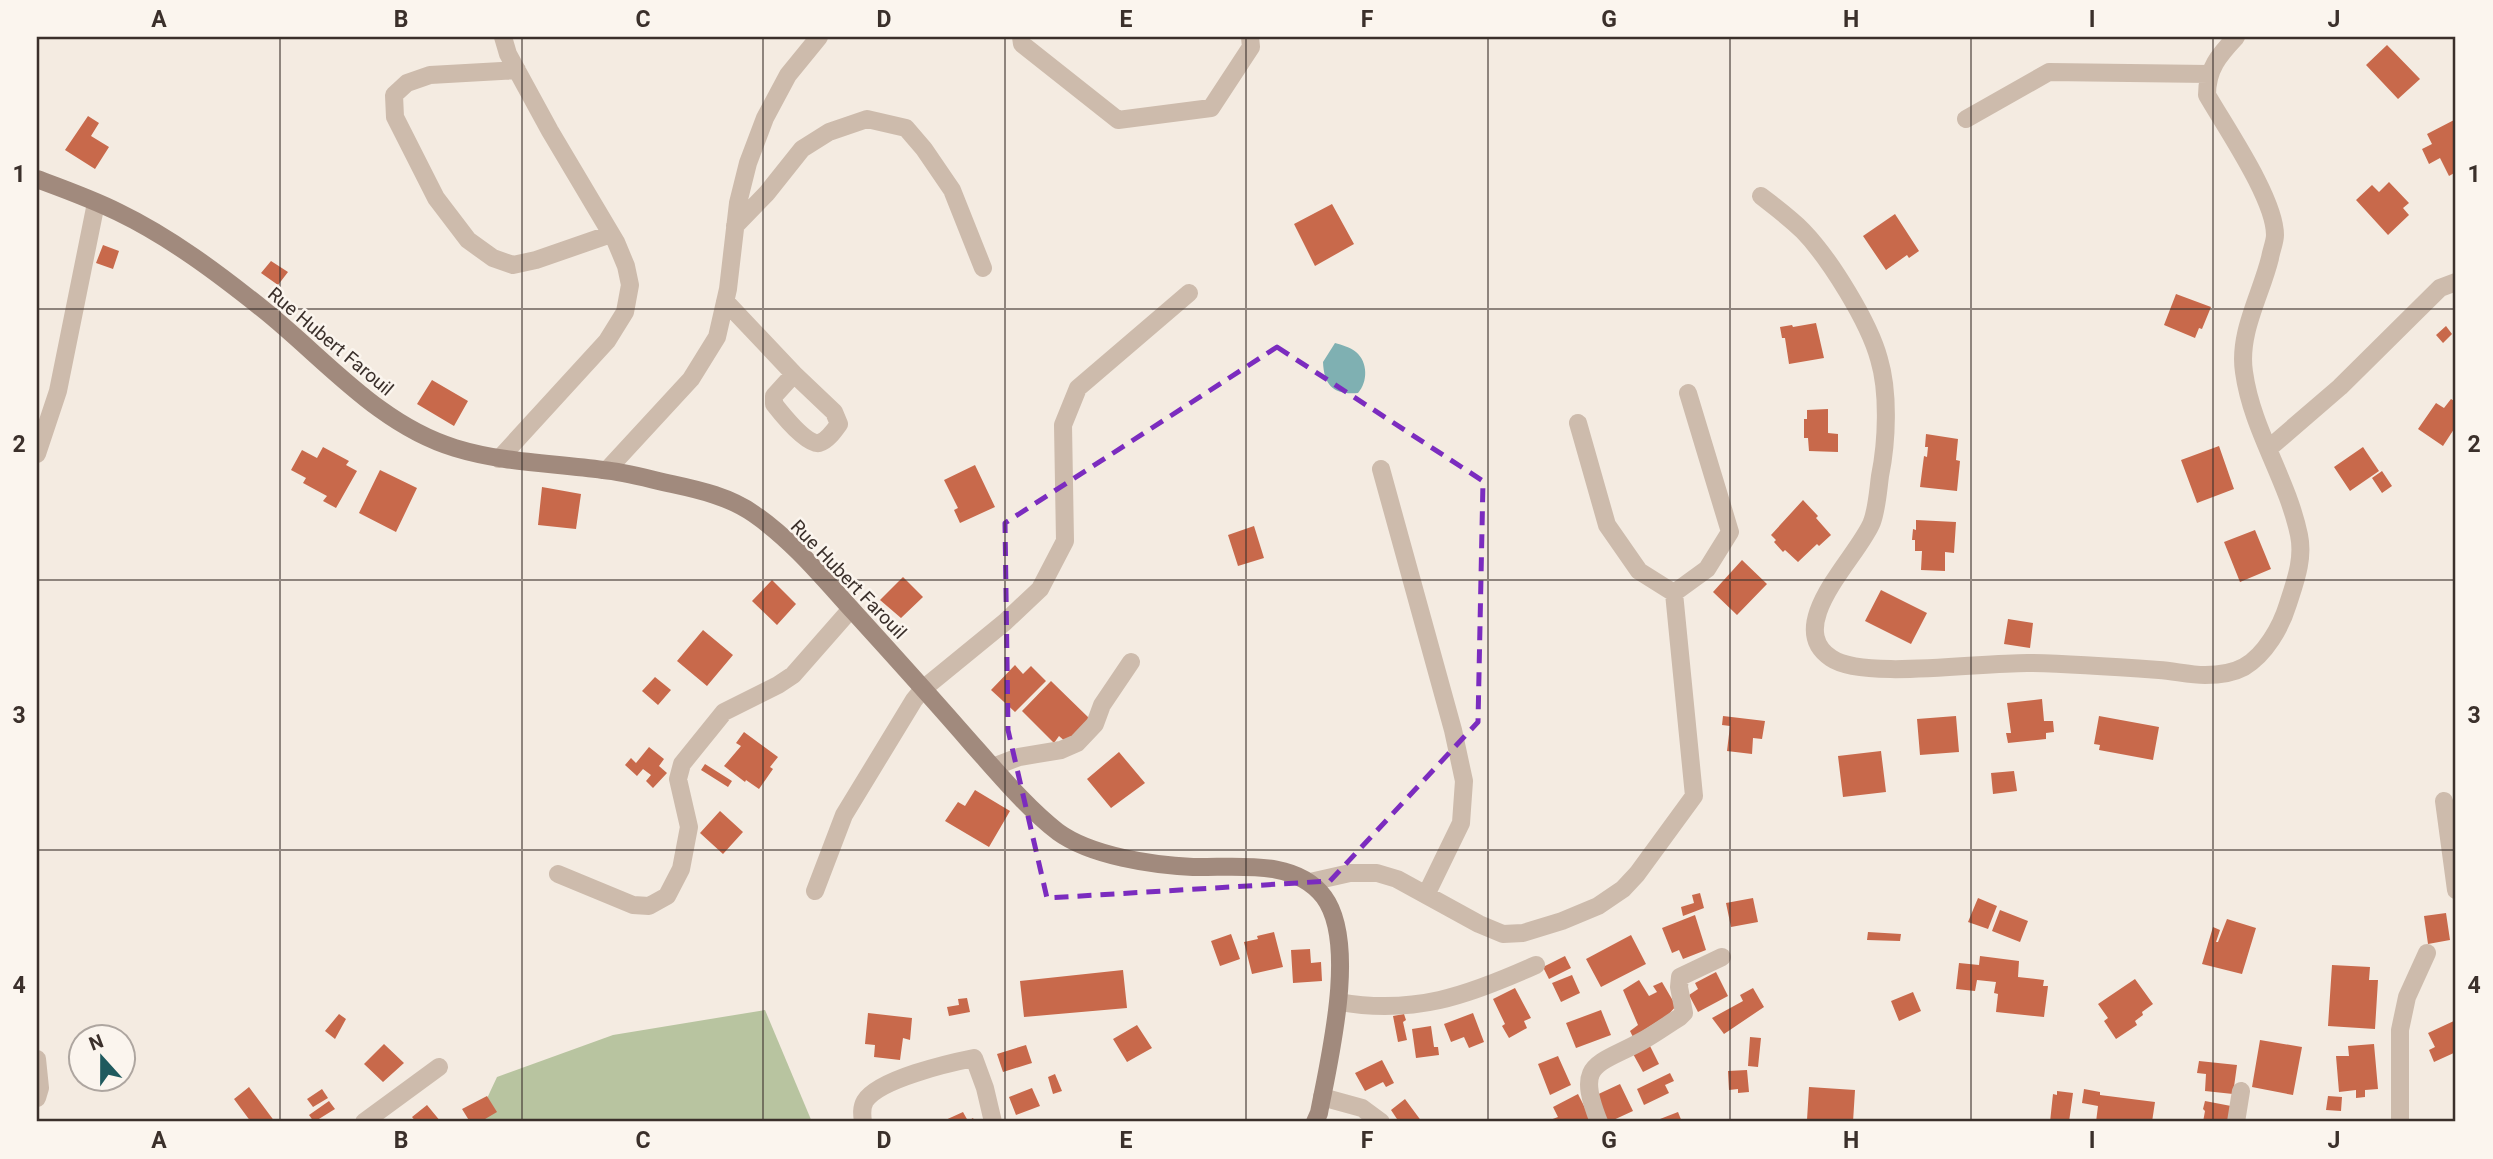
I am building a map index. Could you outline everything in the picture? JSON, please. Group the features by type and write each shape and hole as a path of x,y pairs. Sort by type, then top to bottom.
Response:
{"street":[{"path":"499,459 607,341 625,312 630,285 626,266 611,234 550,131 517,70 503,37"},
{"path":"607,470 691,379 716,337 725,301 738,203 748,163 765,118 788,75 819,37"},
{"path":"1021,37 1022,44 1118,120 1211,107 1251,47 1250,37"},
{"path":"1761,195 1804,232 1838,275 1879,357 1885,389 1883,462 1872,521 1853,555 1825,595 1816,615 1815,633 1828,657 1844,664 1868,669 2008,662 2080,664 2204,675 2230,673 2244,667 2261,652 2284,618 2298,573 2300,540 2290,503 2252,413 2243,367 2248,325 2275,234 2267,199 2207,95 2207,79 2216,57 2236,37"},
{"path":"517,70 430,75 407,83 394,95 395,117 436,198 468,240 493,258 513,265 536,260 611,234"},
{"path":"1966,119 2049,72 2209,74"},
{"path":"735,226 802,149 829,132 867,119 906,128 924,149 953,190 983,268"},
{"name":"Rue Hubert Farouil","path":"37,178 120,213 187,253 263,310 377,408 406,426 453,447 499,459 607,470 682,486 728,499 755,514 804,556 1042,820 1066,837 1102,854 1188,866 1251,867 1290,872 1310,883"},
{"path":"37,454 58,391 96,202"},
{"path":"2267,450 2340,387 2440,288 2456,282"},
{"path":"815,891 844,815 886,743 923,689 1005,622 1040,589 1065,541 1063,425 1078,388 1189,293"},
{"path":"725,301 794,374"},
{"path":"1674,593 1707,569 1730,532 1688,393"},
{"path":"1577,423 1607,525 1639,571 1674,593"},
{"path":"1381,469 1453,730 1464,781 1461,823 1426,895"},
{"path":"1310,883 1350,873 1377,873 1397,880 1503,934 1523,933 1562,921 1598,906 1623,889 1694,796 1674,593"},
{"path":"558,874 633,905 649,906 667,896 681,869 688,827 678,779 682,764 724,712 793,675 851,609"},
{"path":"993,767 1019,757 1061,750 1077,743 1095,724 1102,705 1131,662"},
{"path":"2444,800 2456,890"},
{"path":"1310,883 1324,897 1334,916 1339,952 1339,1002 1315,1122"},
{"path":"2400,1122 2401,1022 2407,997 2427,953"},
{"path":"1599,1122 1589,1088 1595,1066 1601,1060 1642,1041 1680,1017 1684,1013 1680,977 1722,957"},
{"path":"1339,1002 1369,1007 1430,1003 1501,981 1536,965"},
{"path":"863,1122 863,1103 870,1094 893,1082 946,1064 974,1058 993,1122"},
{"path":"37,1059 40,1088 37,1098"},
{"path":"364,1122 439,1068"},
{"path":"2236,1122 2241,1091"},
{"path":"1322,1097 1362,1108 1381,1122"}],"highlighted area":[{"path":"1277,347 1483,481 1478,722 1330,881 1047,898 1008,730 1005,523"}],"green space":[{"path":"765,1010 812,1122 476,1122 497,1077 613,1035"}],"water":[{"path":"1335,343 1354,350 1363,361 1365,378 1358,393 1337,391 1328,383 1323,362"}],"building":[{"path":"2387,45 2420,79 2398,99 2366,65"},
{"path":"88,116 99,123 91,136 109,147 95,169 65,150"},
{"path":"2456,119 2456,172 2449,176 2440,158 2429,164 2422,149 2432,144 2427,134"},
{"path":"2389,182 2409,203 2403,208 2409,215 2388,235 2356,200 2372,185 2379,192"},
{"path":"1332,204 1354,244 1315,266 1294,224"},
{"path":"1895,214 1919,251 1909,258 1907,255 1886,270 1863,236"},
{"path":"103,245 119,251 113,269 96,263"},
{"path":"271,261 288,272 278,285 261,273"},
{"path":"2176,294 2211,307 2195,338 2164,325"},
{"path":"1816,323 1824,358 1789,364 1785,338 1782,338 1780,327"},
{"path":"2446,326 2452,334 2443,343 2436,335"},
{"path":"432,380 468,401 454,426 417,404"},
{"path":"2451,399 2456,402 2456,426 2443,446 2418,429 2436,403 2444,408"},
{"path":"1828,409 1828,433 1838,434 1838,452 1809,451 1808,438 1804,438 1807,410"},
{"path":"1926,434 1958,439 1956,460 1960,461 1957,491 1920,487 1924,456 1927,457"},
{"path":"2219,446 2234,489 2197,503 2181,460"},
{"path":"323,447 349,461 346,465 357,471 336,508 323,501 327,496 303,483 306,478 291,470 302,450 317,458"},
{"path":"2363,447 2379,471 2350,491 2334,467"},
{"path":"975,465 995,507 960,523 954,510 958,508 944,480"},
{"path":"380,470 417,488 396,532 359,513"},
{"path":"2382,471 2392,486 2382,493 2372,478"},
{"path":"542,487 581,494 576,529 538,525"},
{"path":"1803,500 1831,535 1798,562 1785,550 1783,552 1771,535"},
{"path":"1916,520 1956,522 1954,553 1945,552 1945,571 1921,570 1922,551 1915,551 1915,540 1912,540"},
{"path":"1254,526 1264,558 1238,566 1228,535"},
{"path":"2255,530 2271,569 2240,582 2224,542"},
{"path":"1742,560 1767,584 1737,615 1713,592"},
{"path":"903,577 923,597 901,618 880,600"},
{"path":"772,580 796,604 777,625 752,601"},
{"path":"1881,590 1927,613 1911,644 1865,621"},
{"path":"2008,619 2033,623 2030,648 2004,644"},
{"path":"703,630 733,655 707,686 677,661"},
{"path":"1015,665 1023,674 1031,666 1046,681 1015,712 991,690"},
{"path":"655,677 671,690 658,705 642,691"},
{"path":"1051,681 1090,719 1067,743 1059,736 1054,743 1022,711"},
{"path":"2042,699 2044,721 2053,721 2054,732 2046,733 2046,739 2008,743 2006,733 2011,733 2007,703"},
{"path":"1723,716 1765,721 1762,739 1753,738 1752,754 1727,751 1730,726 1722,725"},
{"path":"1956,716 1959,752 1920,755 1917,719"},
{"path":"2099,716 2159,727 2153,760 2099,750 2100,745 2094,744"},
{"path":"744,732 778,757 759,789 724,766 741,746 736,743"},
{"path":"649,747 664,759 659,766 667,773 653,788 646,781 651,775 643,769 637,776 625,765 631,758 636,763"},
{"path":"1881,751 1886,792 1843,797 1838,756"},
{"path":"1119,752 1145,783 1111,808 1087,779"},
{"path":"705,764 732,781 728,787 701,770"},
{"path":"2014,771 2017,791 1993,794 1991,773"},
{"path":"975,790 1010,811 989,847 945,821 958,802 965,806"},
{"path":"720,811 743,832 723,854 700,833"},
{"path":"1700,893 1704,908 1683,916 1681,907 1694,903 1692,895"},
{"path":"1753,898 1758,922 1731,927 1726,903"},
{"path":"1978,898 1997,906 1988,929 1968,922"},
{"path":"2000,910 2028,921 2020,942 1992,931"},
{"path":"2446,913 2450,940 2428,944 2424,916"},
{"path":"1695,915 1706,950 1683,959 1679,950 1672,953 1662,928"},
{"path":"2227,919 2256,928 2242,974 2202,964 2213,927 2220,930 2218,942"},
{"path":"1274,932 1283,967 1252,974 1244,942"},
{"path":"1868,932 1901,934 1900,941 1867,940"},
{"path":"1231,934 1240,959 1220,966 1211,941"},
{"path":"1631,935 1646,964 1601,987 1586,959"},
{"path":"1310,949 1311,963 1321,962 1322,981 1293,983 1291,950"},
{"path":"1565,956 1571,968 1549,979 1543,967"},
{"path":"1980,956 2019,961 2018,977 2044,980 2043,986 2048,986 2044,1017 1996,1012 1996,982 1977,980 1975,991 1956,989 1959,963 1979,965"},
{"path":"2332,965 2370,967 2369,980 2378,980 2375,1029 2328,1026"},
{"path":"1123,970 1127,1008 1024,1017 1020,981"},
{"path":"1716,972 1728,996 1698,1012 1689,995 1698,989 1695,983"},
{"path":"1572,975 1580,993 1561,1002 1552,983"},
{"path":"2135,979 2153,1004 2135,1021 2137,1025 2116,1039 2104,1021 2108,1018 2098,1004"},
{"path":"1639,980 1649,996 1657,992 1653,986 1662,982 1676,1006 1668,1015 1633,1037 1630,1031 1638,1025 1623,990"},
{"path":"1515,988 1531,1018 1524,1021 1527,1028 1509,1038 1493,999"},
{"path":"1753,988 1764,1007 1724,1034 1712,1018 1743,1001 1740,995"},
{"path":"1913,992 1921,1011 1899,1021 1891,1001"},
{"path":"967,998 970,1012 949,1016 947,1007 959,1005 958,999"},
{"path":"1601,1010 1611,1035 1576,1048 1566,1023"},
{"path":"868,1013 912,1018 910,1040 903,1038 900,1060 874,1057 875,1045 865,1044"},
{"path":"1473,1013 1484,1042 1469,1048 1464,1037 1451,1042 1444,1024"},
{"path":"339,1014 346,1019 335,1039 325,1031"},
{"path":"1404,1014 1407,1040 1398,1042 1393,1016"},
{"path":"2456,1020 2456,1052 2434,1062 2429,1050 2435,1047 2428,1033"},
{"path":"1137,1025 1152,1048 1127,1062 1113,1039"},
{"path":"1431,1026 1434,1047 1438,1047 1439,1055 1416,1058 1412,1029"},
{"path":"1750,1037 1761,1038 1758,1067 1748,1066"},
{"path":"2260,1040 2302,1047 2293,1095 2252,1087"},
{"path":"384,1044 404,1063 383,1082 364,1064"},
{"path":"1649,1044 1659,1064 1643,1072 1632,1052"},
{"path":"2374,1044 2378,1089 2365,1090 2365,1097 2356,1098 2356,1090 2339,1092 2336,1056 2349,1056 2348,1046"},
{"path":"1026,1045 1032,1063 1003,1072 997,1054"},
{"path":"1558,1056 1571,1085 1550,1095 1538,1064"},
{"path":"1382,1060 1394,1083 1386,1087 1383,1082 1365,1091 1355,1073"},
{"path":"2199,1061 2237,1065 2233,1094 2205,1091 2206,1074 2197,1073"},
{"path":"1747,1070 1749,1092 1729,1090 1728,1071"},
{"path":"1670,1073 1674,1081 1665,1085 1669,1093 1644,1105 1637,1089"},
{"path":"1055,1074 1062,1091 1053,1094 1048,1077"},
{"path":"1620,1084 1633,1111 1604,1122 1592,1097"},
{"path":"249,1087 275,1122 251,1122 234,1099"},
{"path":"1809,1087 1855,1090 1853,1122 1794,1122 1794,1119 1807,1120"},
{"path":"1032,1088 1040,1106 1016,1115 1009,1097"},
{"path":"322,1089 328,1098 313,1107 307,1099"},
{"path":"2084,1089 2100,1092 2100,1095 2155,1102 2152,1122 2096,1122 2098,1106 2082,1103"},
{"path":"2057,1091 2073,1093 2069,1122 2050,1122 2053,1094 2057,1095"},
{"path":"1578,1094 1592,1122 1551,1122 1550,1120 1558,1117 1553,1107"},
{"path":"487,1096 497,1112 480,1122 470,1122 462,1109"},
{"path":"2328,1096 2342,1097 2341,1111 2326,1110"},
{"path":"1405,1099 1422,1122 1399,1122 1391,1110"},
{"path":"329,1101 335,1109 314,1122 309,1115"},
{"path":"2205,1101 2231,1106 2228,1122 2203,1122"},
{"path":"427,1105 441,1122 416,1122 412,1117"},
{"path":"963,1112 968,1121 973,1118 975,1122 941,1122"},
{"path":"1678,1112 1682,1122 1661,1122 1660,1119"}]}
